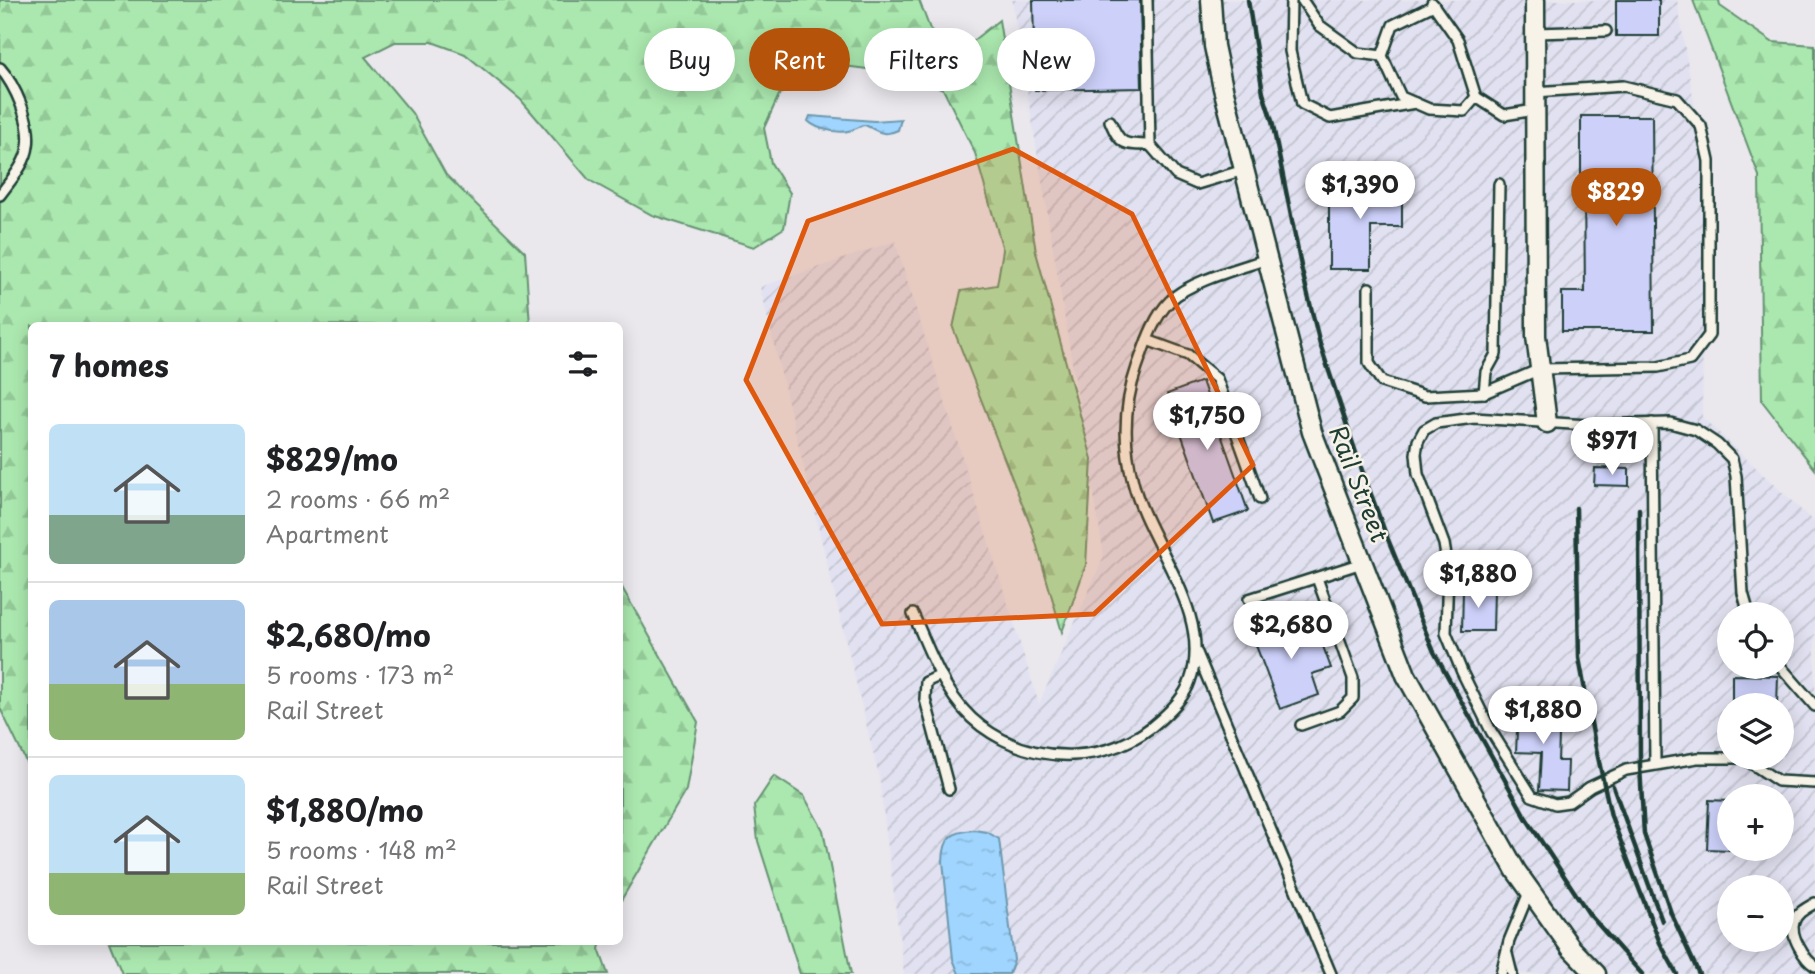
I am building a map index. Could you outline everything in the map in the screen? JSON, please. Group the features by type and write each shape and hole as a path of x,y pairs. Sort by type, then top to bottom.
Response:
{"street":[{"name":"Rail Street","path":"1211,0 1214,46 1312,432 1362,564 1406,675 1453,763 1516,871 1571,948 1595,974"},
{"path":"1535,0 1536,337 1547,423"}],"lane":[{"path":"1147,0 1150,145 1176,175 1197,184 1244,170"},
{"path":"1291,0 1290,51 1303,104 1330,118 1415,103"},
{"path":"1303,0 1319,25 1358,54 1382,56"},
{"path":"1369,288 1369,363 1382,382 1425,396 1484,393 1540,369 1658,367 1690,360 1709,335 1709,161 1701,126 1677,99 1623,86 1535,101 1504,115 1476,97 1458,40 1432,3 1393,25 1382,56 1401,97 1429,109 1464,111 1476,97"},
{"path":"1535,33 1606,32"},
{"path":"0,68 7,76 24,112 28,146 16,173 0,195"},
{"path":"1110,121 1117,138 1123,143 1150,145"},
{"path":"1484,393 1486,372 1496,354 1499,184"},
{"path":"1267,258 1216,276 1172,299 1162,310 1134,376 1127,409 1126,447 1133,483 1145,517 1183,597 1192,625 1196,651 1331,974"},
{"path":"1147,340 1188,355 1217,379 1261,499"},
{"path":"1746,602 1736,476 1732,459 1717,444 1696,430 1670,423 1588,425 1455,419 1436,423 1424,430 1418,441 1418,474 1444,544 1448,568 1446,633 1491,731 1532,796 1555,804 1569,802 1577,794 1626,770 1697,758 1743,758 1778,781 1815,783"},
{"path":"1652,423 1655,764"},
{"path":"1249,599 1362,564"},
{"path":"1301,725 1340,711 1353,698 1353,678 1317,578"},
{"path":"913,614 954,700 981,726 1010,742 1060,755 1100,753 1133,740 1153,726 1177,705 1190,682 1196,651"},
{"path":"941,675 926,681 924,688 949,789"},
{"path":"1791,679 1815,706"},
{"path":"1501,974 1530,890"},
{"path":"1815,903 1800,913 1794,922 1793,932 1808,962 1815,966"},
{"path":"1507,952 1512,974"}],"highlighted area":[{"path":"1013,149 1132,214 1253,465 1094,614 882,624 746,380 808,221"}],"shaded area":[{"path":"1012,0 1677,0 1705,169 1702,417 1815,523 1815,974 904,974 879,777 760,287 895,241 1039,704 1104,556 1027,91 1095,91 1095,28 1017,28"}],"green space":[{"path":"0,0 919,0 930,28 864,28 864,69 850,67 850,28 749,28 749,91 785,91 779,95 764,128 771,163 790,193 784,228 754,247 652,215 589,180 521,100 465,54 432,42 395,42 365,57 412,113 446,175 525,252 530,322 28,322 28,766 0,708"},
{"path":"1693,0 1719,0 1720,6 1772,42 1815,45 1815,469 1762,401 1759,176"},
{"path":"999,20 997,91 1010,91 1036,252 1092,459 1086,565 1062,632 1032,529 953,328 961,291 997,285 1003,250 975,153 944,91 983,91 983,33"},
{"path":"623,589 698,722 686,790 623,897"},
{"path":"774,776 804,796 823,830 851,974 800,974 758,841 754,806"},
{"path":"110,945 600,945 599,949 608,974 122,974"}],"water":[{"path":"810,116 874,121 901,119 898,130 893,132 877,131 865,125 843,132 817,127 808,121"},
{"path":"974,830 987,832 999,839 1014,960 1009,974 959,974 953,959 943,861 945,846 954,834"}],"building":[{"path":"1033,0 1140,0 1142,88 1095,89 1095,28 1034,28"},
{"path":"1616,0 1659,0 1659,36 1616,36"},
{"path":"1581,116 1652,116 1654,331 1562,331 1562,292 1585,292"},
{"path":"1329,185 1402,185 1402,227 1371,227 1371,269 1329,269"},
{"path":"1202,381 1248,511 1213,523 1167,394"},
{"path":"1595,468 1629,469 1629,486 1594,485"},
{"path":"1463,590 1494,590 1493,631 1462,631"},
{"path":"1291,618 1299,636 1317,630 1331,668 1312,674 1319,695 1280,709 1251,632"},
{"path":"1732,679 1778,679 1777,693 1732,693"},
{"path":"1518,710 1560,712 1558,761 1568,761 1567,791 1539,790 1541,753 1516,752"},
{"path":"1709,800 1717,800 1717,849 1707,849"}],"railway":[{"path":"1248,0 1263,93 1272,121 1302,271 1320,344 1385,532 1434,652 1526,818 1589,914 1642,974"},
{"path":"1576,508 1579,658 1594,739 1611,816 1660,943 1677,974"},
{"path":"1639,509 1640,767 1644,834 1671,913 1699,974"},
{"path":"1613,786 1662,921"}]}
